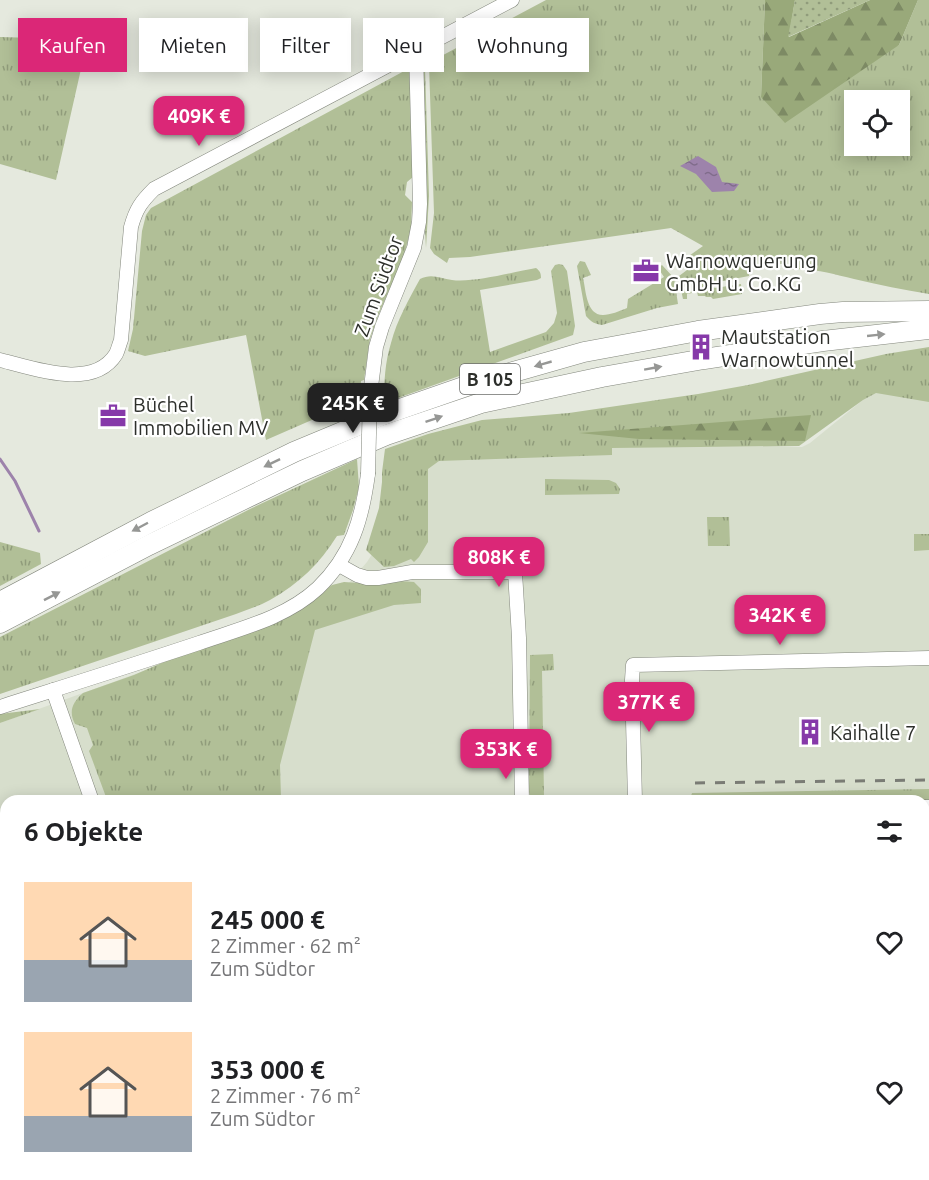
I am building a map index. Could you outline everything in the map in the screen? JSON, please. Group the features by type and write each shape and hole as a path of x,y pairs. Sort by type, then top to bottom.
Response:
{"highway":[{"name":"B 105","path":"0,602 151,522 294,452 383,415 478,382 599,348 698,331 820,314 929,310"},
{"name":"B 105","path":"0,623 149,545 302,471 386,435 481,403 602,377 704,359 822,341 929,329"}],"street":[{"path":"444,35 512,0"},
{"path":"0,360 64,374 80,374 102,368 116,353 121,340 131,227 141,202 154,189 375,72"},
{"name":"Zum Südtor","path":"0,707 146,661 266,619 306,598 339,565 359,522 365,500 370,395 376,347 414,248 419,222 417,72"},
{"path":"339,565 367,578 412,572 515,572 519,638 522,795"},
{"path":"635,795 633,665 929,658"},
{"path":"53,690 90,795"}],"shaded area":[{"path":"876,392 929,398 929,795 0,795 0,723 295,616 348,584 376,548 395,471 437,458 612,446 802,447"}],"green space":[{"path":"546,0 765,0 761,97 899,45 918,0 929,0 929,294 805,269 789,270 786,263 750,269 749,276 718,282 718,285 702,278 681,279 679,276 691,267 686,258 703,246 671,228 470,257 449,258 447,263 434,254 430,248 434,213 429,72 444,72 444,55 456,48 456,72 589,72 589,18 512,18"},
{"path":"765,0 795,0 789,37 870,0 918,0 899,45 785,123 761,97"},
{"path":"795,0 870,0 788,37"},
{"path":"0,37 18,38 18,72 80,72 56,180 0,164"},
{"path":"402,72 412,74 413,177 407,182 405,195 412,202 411,228 404,256 370,339 364,380 361,381 360,399 266,440 246,335 145,356 128,351 133,329 142,231 146,215 151,208"},
{"path":"425,72 429,196 426,248 427,198 422,75"},
{"path":"580,261 585,262 591,275 583,278 588,301 597,314 609,314 627,308 628,299 664,277 658,268 662,265 674,278 678,304 602,325 595,323 586,316 577,266"},
{"path":"555,265 563,265 567,271 575,326 573,335 384,403 385,372 391,343 400,318 420,279 432,276 461,281 536,268 538,270 541,278 537,280 480,290 490,352 546,332 554,323 557,313 551,271"},
{"path":"693,281 715,288 741,284 742,294 713,299 698,296 697,292 687,294 687,299 683,299 681,290 690,289 690,286 680,287 680,283"},
{"path":"929,347 929,402 876,393 799,446 612,448 612,455 439,461 428,469 428,542 419,557 414,562 411,559 394,566 384,567 366,550 379,508 385,449 428,434 482,420 569,413 698,394"},
{"path":"811,415 805,441 639,439 579,433"},
{"path":"357,459 359,487 344,535 337,536 308,572 281,594 236,614 0,694 0,637 252,508"},
{"path":"545,479 609,480 616,483 620,489 619,494 545,495"},
{"path":"707,517 729,517 730,546 708,546"},
{"path":"914,534 929,534 929,550 914,551"},
{"path":"0,542 40,553 41,564 0,586"},
{"path":"344,582 373,584 414,582 421,589 421,603 394,605 315,630 280,765 281,795 105,795 89,751 93,745 87,728 75,724 72,715 74,703 83,693 290,615 332,585"},
{"path":"553,654 554,670 542,671 544,795 530,795 529,792 530,655"},
{"path":"40,709 0,723 0,714"},
{"path":"929,789 929,795 691,795 692,793"}],"water":[{"path":"698,156 716,167 722,182 739,184 734,191 712,192 696,174 680,166"}],"waterway":[{"path":"0,459 15,481 39,531"}],"railway":[{"path":"695,783 929,780"}],"place":[{"name":"Warnowquerung GmbH u. Co.KG","path":"646,271"},
{"name":"Mautstation Warnowtunnel","path":"701,347"},
{"name":"Büchel Immobilien MV","path":"113,416"},
{"name":"Kaihalle 7","path":"810,732"}]}
